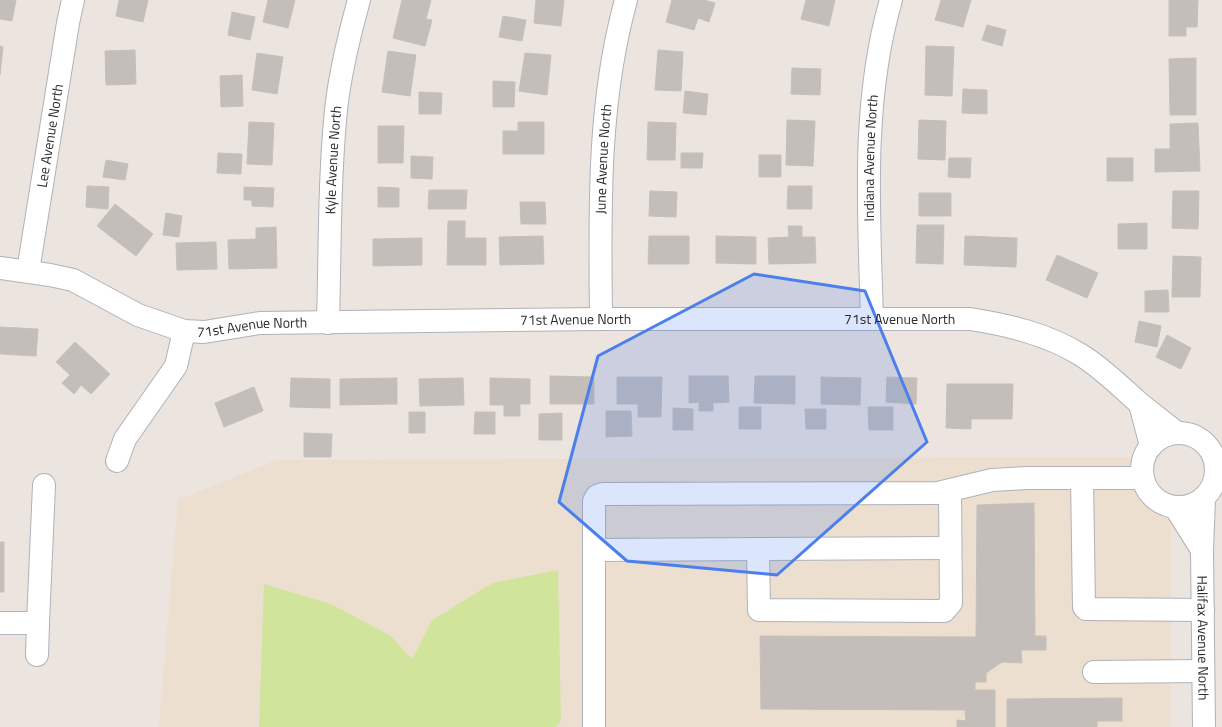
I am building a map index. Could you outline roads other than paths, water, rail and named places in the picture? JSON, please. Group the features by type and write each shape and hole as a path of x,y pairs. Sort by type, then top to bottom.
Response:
{"street":[{"name":"Lee Avenue North","path":"28,271 66,30 73,0"},
{"name":"Kyle Avenue North","path":"328,323 331,187 336,109 350,31 359,0"},
{"name":"June Avenue North","path":"600,319 599,187 605,109 617,31 626,0"},
{"name":"Indiana Avenue North","path":"872,319 869,181 872,102 884,23 892,0"},
{"name":"71st Avenue North","path":"0,268 28,271 73,280 138,315 184,331 204,332 260,323 600,319 970,319 1008,325 1042,336 1081,355 1114,380 1140,404 1177,432"},
{"path":"117,461 125,439 176,366 184,331"},
{"path":"1140,404 1151,446"},
{"path":"1177,432 1187,433 1214,445 1219,475 1210,492 1204,499 1190,506 1175,507 1164,504 1154,498 1147,489 1143,478 1142,467 1145,456 1151,446 1163,437 1177,432"},
{"path":"594,727 594,501 597,496 603,494 938,494 992,480 1027,478 1143,478"},
{"path":"1082,478 1084,607 1086,609 1203,610"},
{"path":"37,655 44,485"},
{"path":"758,549 759,610 944,611 951,604 950,491"},
{"name":"Halifax Avenue North","path":"1204,499 1202,550 1204,727"},
{"path":"1175,507 1202,550"},
{"path":"594,550 950,548"},
{"path":"0,623 38,623"},
{"path":"1094,672 1204,671"}]}
